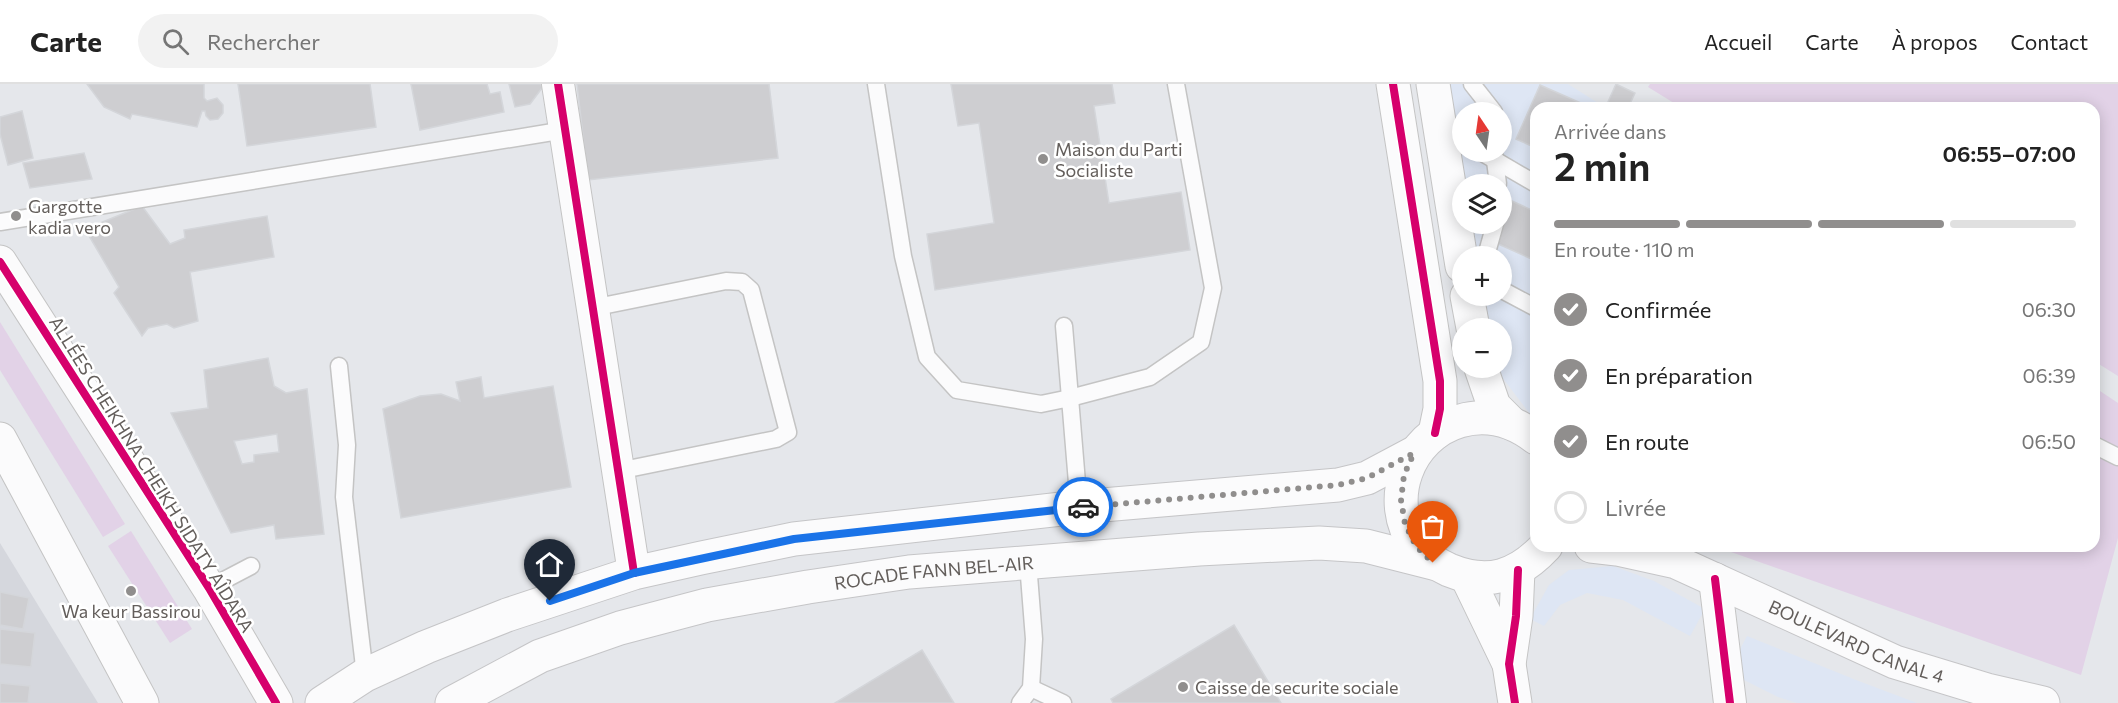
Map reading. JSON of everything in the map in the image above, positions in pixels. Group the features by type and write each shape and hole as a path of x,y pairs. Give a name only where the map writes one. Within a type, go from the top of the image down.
{"main road":[{"path":"1393,84 1440,381 1440,409 1425,443 1404,475 1401,500 1405,524 1416,546 1433,563"},
{"path":"1433,84 1447,131 1460,246"},
{"name":"ALLÉES CHEIKHNA CHEIKH SIDATY AÎDARA","path":"0,262 208,588 276,703"},
{"path":"1484,378 1494,406 1524,430"},
{"path":"322,703 364,675 426,647 507,615 634,573 794,539 1080,507 1338,485 1367,478 1425,443 1449,424 1469,418 1490,418 1524,430"},
{"path":"0,439 142,703"},
{"name":"ROCADE FANN BEL-AIR","path":"452,703 540,656 620,628 707,605 909,572 1199,549 1319,543 1366,546 1433,563 1467,577"},
{"path":"1515,703 1509,664 1467,577 1493,578 1518,570 1545,552"},
{"name":"BOULEVARD CANAL 4","path":"1645,552 1664,554 1895,662 1988,696 2043,703"},
{"path":"1509,664 1516,616 1518,570"}],"street":[{"path":"558,84 634,573"},
{"path":"1715,579 1730,703"}],"lane":[{"path":"876,84 903,256 927,357 957,390 1041,404 1150,377 1201,342 1213,288 1176,84"},
{"path":"1472,84 1486,102"},
{"path":"0,222 565,130"},
{"path":"1503,162 1530,179"},
{"path":"592,308 726,281 742,282 751,290 788,432 776,440 618,471"},
{"path":"1512,295 1530,305"},
{"path":"1064,326 1080,507"},
{"path":"339,366 347,445 344,497 364,675"},
{"path":"2100,448 2118,457"},
{"path":"1020,703 1032,688 1034,639 1028,563"},
{"path":"208,588 251,566"},
{"path":"1032,688 1063,703"}],"shaded area":[{"path":"1445,84 1568,84 1596,102 1530,102 1530,414 1503,378 1512,378 1512,318 1485,318 1481,306 1512,306 1512,246 1470,246 1469,234 1512,234 1512,174 1460,174 1458,162 1512,162 1512,102 1452,102 1452,125"},
{"path":"1650,84 2118,84 2118,376 2100,365 2100,102 1672,102 1648,87"},
{"path":"0,322 125,524 103,537 0,370"},
{"path":"2100,391 2118,403 2118,538 2081,675 1731,552 2100,552"},
{"path":"131,531 192,629 170,643 108,546"},
{"path":"0,543 98,703 0,703"},
{"path":"1613,566 1654,581 1705,609 1690,636 1623,600 1587,593 1560,605 1544,626 1530,619 1549,585 1569,570"},
{"path":"1747,636 1917,703 1797,703 1778,697 1728,672"}],"building":[{"path":"87,84 204,84 204,98 207,101 217,98 223,105 223,113 218,119 210,120 205,111 202,111 197,127 132,114 130,119 104,107"},
{"path":"238,84 370,84 376,127 247,146"},
{"path":"411,84 487,84 490,94 500,92 504,112 420,130"},
{"path":"509,84 541,84 542,88 530,104 515,107"},
{"path":"577,84 769,84 778,158 588,180"},
{"name":"Maison du Parti Socialiste","path":"951,84 1112,84 1115,103 1094,106 1109,203 1181,192 1190,250 935,290 927,234 994,223 979,123 958,126"},
{"path":"1616,84 1635,93 1631,102 1608,102"},
{"path":"1540,85 1578,102 1532,102"},
{"path":"1530,108 1530,145 1516,139"},
{"path":"22,111 33,158 8,165 0,134 0,117"},
{"path":"84,153 92,179 30,188 23,163"},
{"path":"1512,201 1530,209 1530,258 1512,250 1512,246 1503,246 1494,242 1498,234 1512,234"},
{"path":"142,206 170,244 185,238 184,230 267,216 274,257 190,272 198,321 174,328 167,324 148,328 142,336 114,293 119,287 85,229"},
{"path":"268,358 274,386 286,393 307,389 324,534 276,539 274,525 231,533 171,413 208,408 204,370","holes":["277,434 279,452 254,455 254,462 242,464 234,441"]},
{"path":"481,377 484,398 553,386 571,487 401,518 383,409 420,396 441,394 460,401 456,382"},
{"path":"0,592 29,598 23,629 0,625"},
{"path":"1234,625 1281,703 1113,703 1111,699"},
{"path":"0,629 35,633 31,667 0,664"},
{"path":"922,650 954,703 835,703"},
{"path":"0,683 30,686 28,703 0,703"}],"cycle path":[{"path":"558,84 634,573"},
{"path":"1393,84 1440,381 1440,409 1435,433"},
{"path":"0,262 209,588 276,703"},
{"path":"1515,703 1509,664 1516,616 1518,570"},
{"path":"1715,579 1730,703"}],"way so far":[{"path":"1083,507 1338,485 1367,478 1414,453 1404,475 1401,500 1405,524 1416,546 1433,563"}],"place":[{"name":"Maison du Parti Socialiste","path":"1043,159"},
{"name":"Gargotte kadia vero","path":"16,216"},
{"name":"Wa keur Bassirou","path":"131,591"},
{"name":"Caisse de securite sociale","path":"1183,687"}],"route":[{"path":"550,601 634,573 794,539 1083,507"}]}
